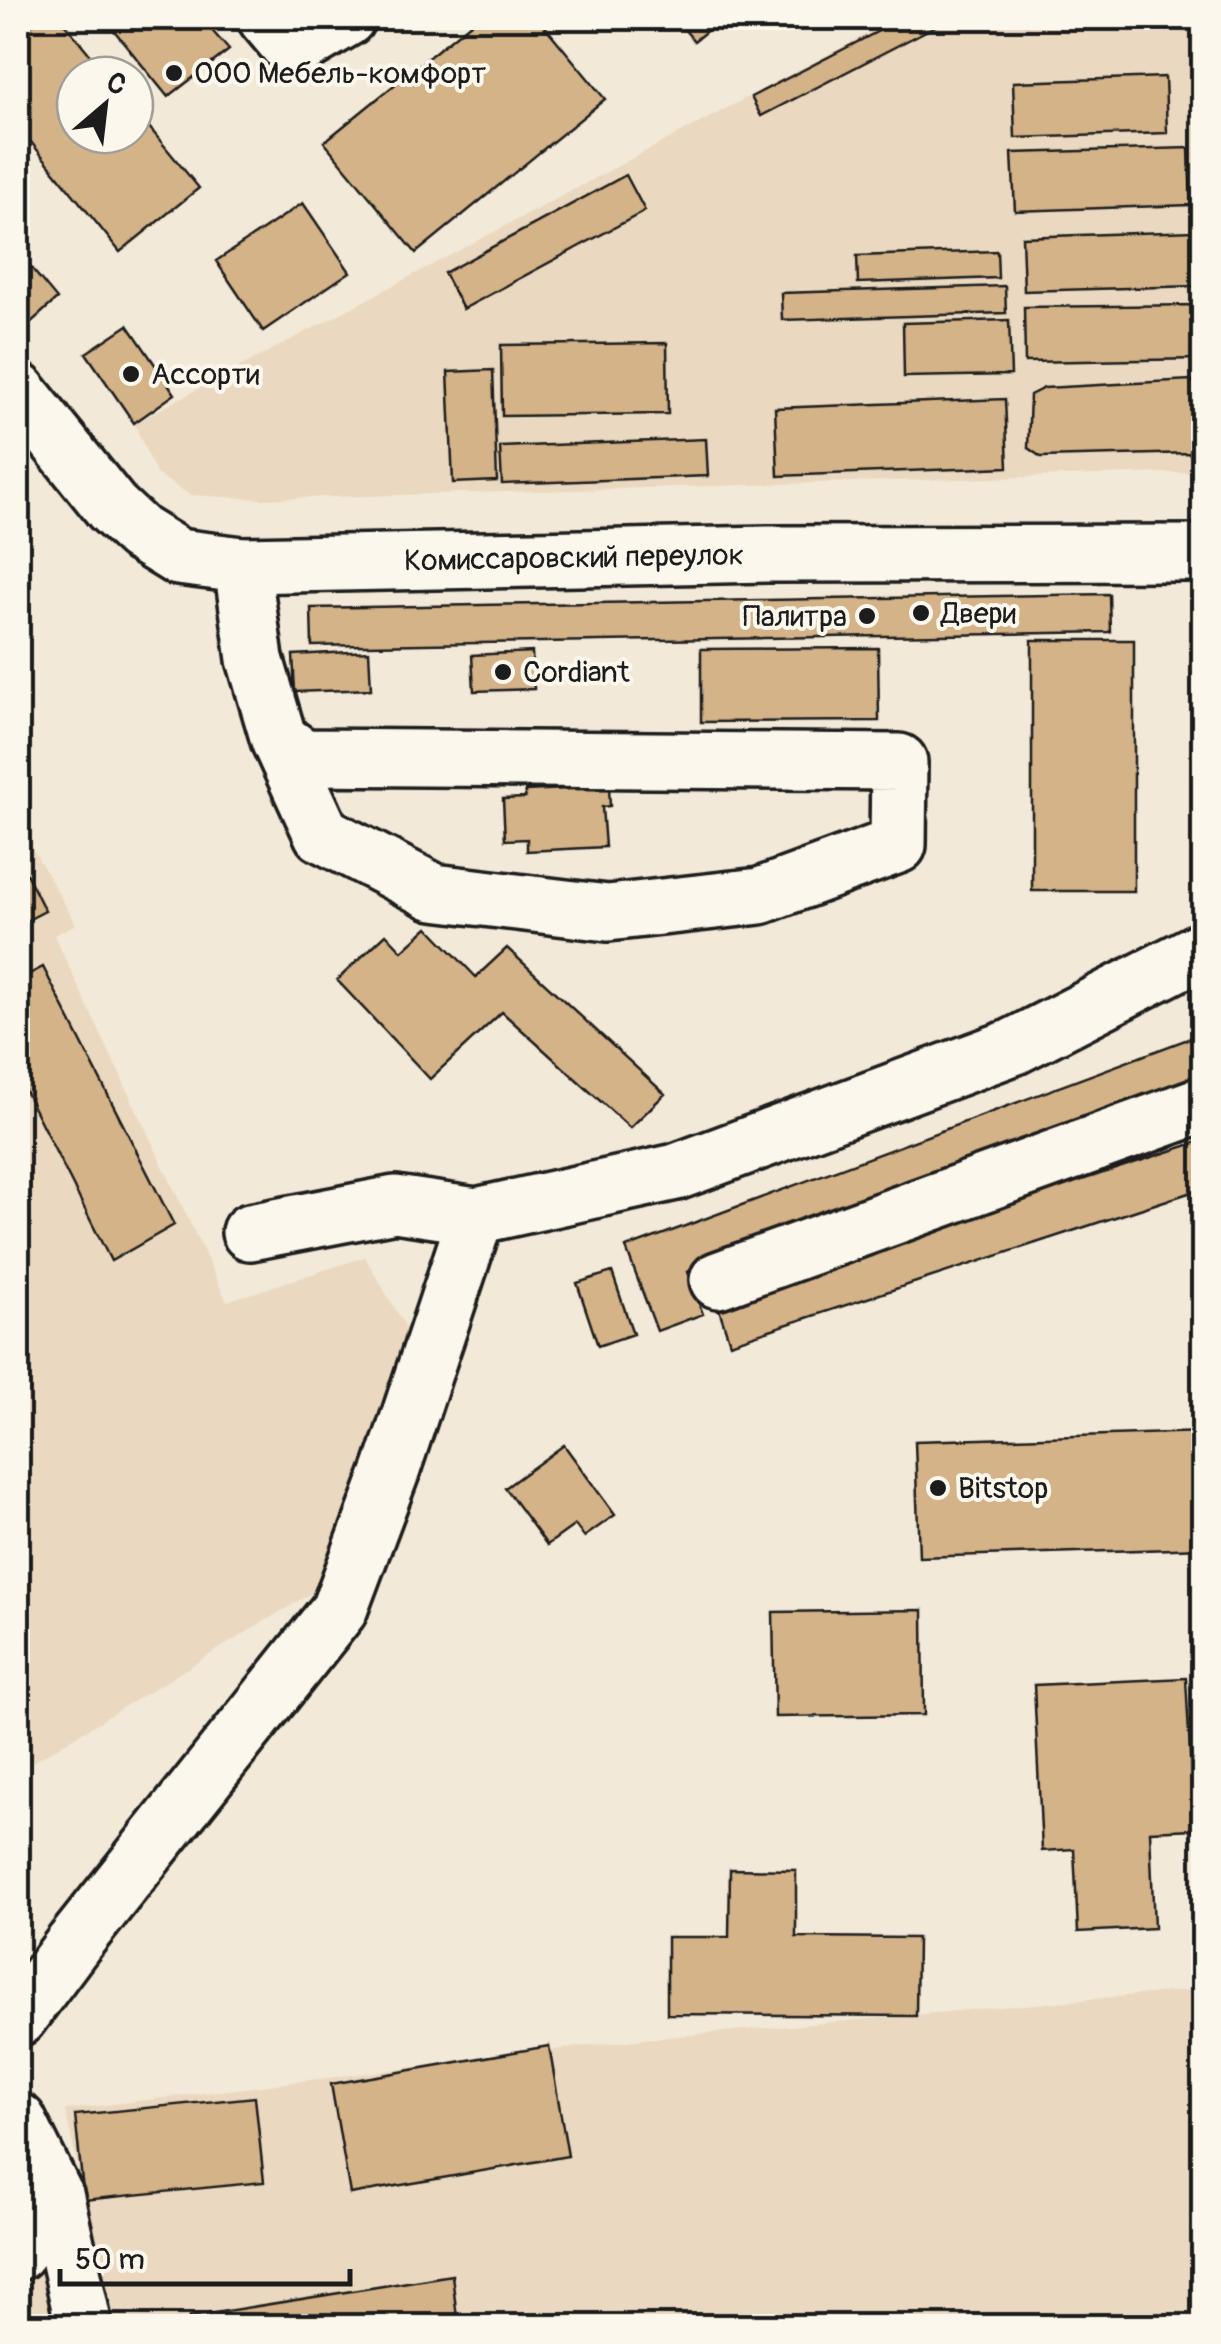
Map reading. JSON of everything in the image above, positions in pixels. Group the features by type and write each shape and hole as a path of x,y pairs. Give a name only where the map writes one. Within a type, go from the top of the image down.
{"main road":[{"path":"266,18 293,50 347,18"},
{"name":"Комиссаровский переулок","path":"18,392 112,508 139,533 178,557 242,565 768,554 1204,553"},
{"path":"242,565 255,658 279,740 322,834 434,892 608,914 760,896 898,845 900,762 303,756 279,740"},
{"path":"250,1232 395,1204 476,1216 676,1172 1013,1047 1204,949"},
{"path":"718,1280 1204,1104"},
{"path":"18,2018 339,1610 392,1469 476,1216"},
{"path":"18,2121 56,2198 84,2326"},
{"path":"18,2252 56,2198"}],"shaded area":[{"path":"897,18 1203,18 1203,472 263,499 190,495 156,474 134,423"},
{"path":"18,823 76,924 54,935 227,1301 365,1257 411,1336 323,1586 18,1771"},
{"path":"1203,1989 1203,2326 114,2326 65,2110 644,2039"},
{"path":"18,2116 102,2326 18,2326"}],"building":[{"path":"40,18 60,18 91,55 55,55 55,155 155,155 155,134 199,188 120,252 18,126 18,36"},
{"name":"ООО Мебель-комфорт","path":"104,18 201,18 229,50 168,97 155,81 155,55 134,55"},
{"path":"477,18 538,18 605,99 416,253 324,142"},
{"path":"675,18 723,18 694,41"},
{"path":"904,18 951,18 761,116 751,97"},
{"path":"1165,77 1167,133 1015,138 1013,82"},
{"path":"1189,148 1191,205 1015,211 1012,153"},
{"path":"626,175 645,211 463,309 444,273"},
{"path":"303,203 350,272 263,331 216,261"},
{"path":"1194,231 1196,286 1024,291 1022,237"},
{"path":"997,251 998,278 858,283 857,256"},
{"path":"18,252 57,299 27,326 18,314"},
{"path":"1005,286 1006,313 782,320 781,293"},
{"path":"1200,305 1201,359 1025,362 1024,307"},
{"path":"1009,320 1011,375 904,377 903,323"},
{"name":"Ассорти","path":"128,325 175,394 134,423 86,353"},
{"path":"667,343 668,414 502,416 501,345"},
{"path":"493,370 497,481 453,483 448,372"},
{"path":"1191,380 1204,393 1202,442 1193,453 1041,457 1028,448 1030,395 1044,388"},
{"path":"1005,399 1008,467 778,476 775,408"},
{"path":"706,439 708,476 502,484 500,447"},
{"path":"1109,594 1110,632 312,646 311,608"},
{"path":"1032,640 1134,640 1134,891 1032,891"},
{"path":"878,648 879,721 701,722 701,649"},
{"path":"369,651 371,689 295,692 293,655"},
{"name":"Cordiant","path":"532,652 534,689 474,691 472,655"},
{"path":"609,787 610,806 602,807 605,847 527,851 527,839 505,840 503,799 525,798 525,791"},
{"path":"18,857 45,911 18,925"},
{"path":"428,927 476,977 507,948 665,1094 630,1128 502,1012 430,1079 337,980 386,934 402,951"},
{"path":"43,967 174,1225 111,1261 18,1077 18,980"},
{"path":"1204,1033 1204,1080 687,1272 703,1314 657,1331 626,1248"},
{"path":"1204,1140 1204,1188 730,1343 716,1300"},
{"path":"612,1272 633,1334 598,1346 577,1283"},
{"path":"1204,1432 1204,1548 919,1557 915,1441"},
{"path":"564,1445 615,1515 584,1537 575,1525 547,1545 505,1488"},
{"path":"923,1610 924,1715 775,1717 773,1612"},
{"path":"1186,1678 1194,1829 1150,1831 1154,1928 1078,1932 1074,1849 1042,1851 1034,1685"},
{"path":"730,1869 796,1870 796,1937 917,1938 916,2016 667,2014 667,1937 729,1937"},
{"path":"549,2046 568,2156 350,2194 331,2084"},
{"path":"255,2097 264,2182 84,2200 75,2115"},
{"path":"452,2275 458,2326 190,2326 189,2317"}],"place":[{"name":"ООО Мебель-комфорт","path":"174,73"},
{"name":"Ассорти","path":"131,374"},
{"name":"Двери","path":"921,613"},
{"name":"Палитра","path":"867,616"},
{"name":"Cordiant","path":"503,672"},
{"name":"Bitstop","path":"938,1488"}]}
